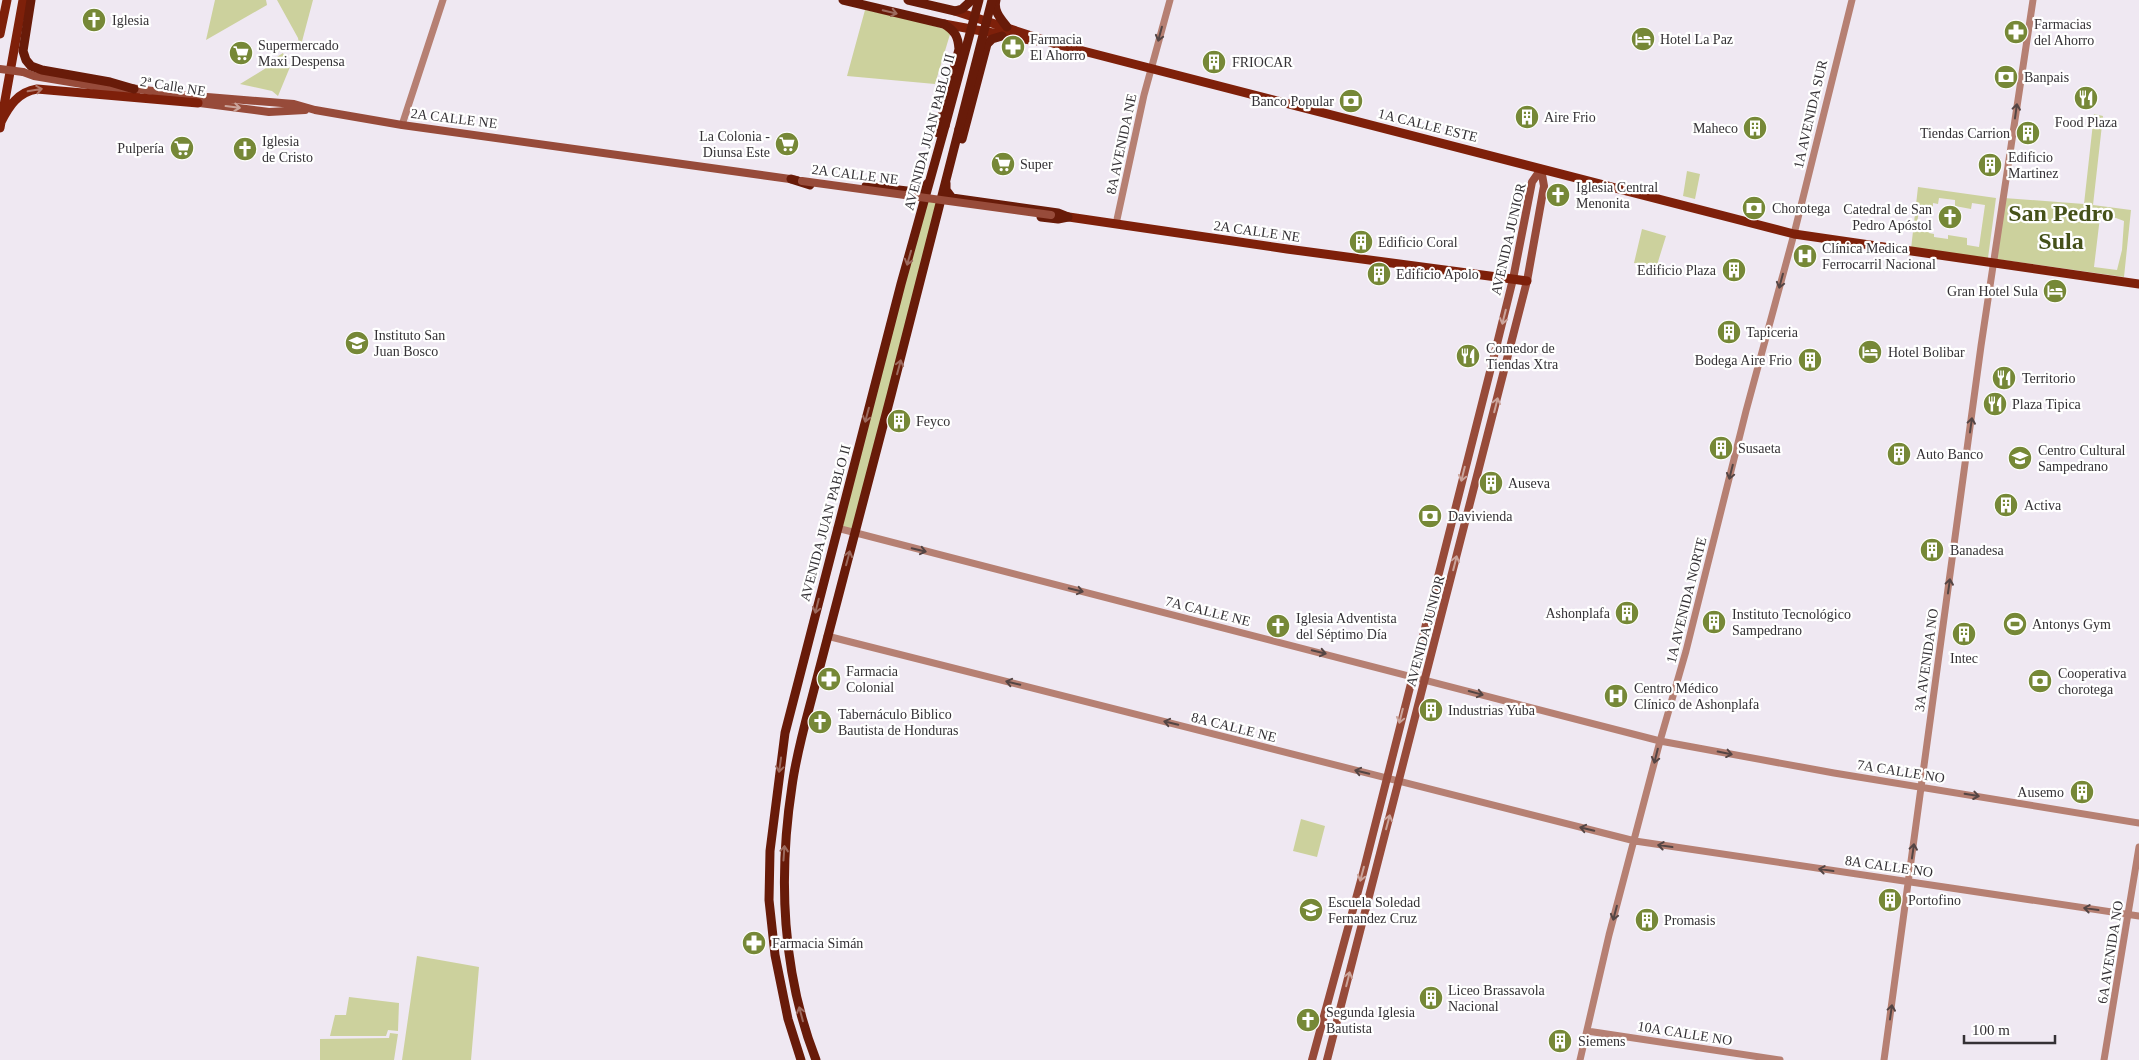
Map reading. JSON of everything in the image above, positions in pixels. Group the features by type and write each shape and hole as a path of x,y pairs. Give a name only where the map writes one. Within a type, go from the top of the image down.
{"highway":[{"path":"31,0 22,51 31,66 42,70 110,82 134,89"},
{"path":"843,0 944,24 952,29 958,37 959,49 936,141 936,161"},
{"path":"908,0 955,11 972,0"},
{"name":"AVENIDA JUAN PABLO II","path":"801,1060 788,1019 775,954 769,900 770,852 785,733 837,528 979,0"},
{"name":"AVENIDA JUAN PABLO II","path":"816,1060 808,1040 792,976 785,916 784,860 792,784 827,636 992,0"},
{"path":"996,0 997,13 1007,27"},
{"path":"950,164 960,147 987,44 992,39 1002,36"},
{"path":"953,73 964,67 973,69 978,76"},
{"path":"791,179 802,178 909,194 922,191 932,176"},
{"path":"946,180 946,190 957,201 1058,219 1068,217"},
{"path":"909,194 917,202 919,209 918,226"},
{"path":"936,218 945,205 957,201"}],"main road":[{"path":"0,34 7,0"},
{"path":"1,125 23,0"},
{"name":"1A CALLE ESTE","path":"955,11 1056,44 1794,234 2139,284"},
{"path":"19,23 29,12"},
{"name":"1A CALLE ESTE","path":"944,24 1002,36 1056,44"},
{"name":"2ª Calle NE","path":"0,68 26,72 42,77 198,103 268,112 315,110"},
{"name":"2ª Calle NE","path":"26,72 35,71 134,89 270,102"},
{"path":"1,125 15,100 23,93 37,89 198,103"},
{"name":"2A CALLE NE","path":"270,102 294,104 315,110 402,124 802,181 1527,281"},
{"name":"AVENIDA JUNIOR","path":"1312,1060 1513,279 1532,182 1542,169"},
{"name":"AVENIDA JUNIOR","path":"1327,1060 1527,281 1544,186 1542,169"}],"street":[{"path":"402,124 443,0"},
{"name":"8A AVENIDA NE","path":"1116,224 1151,68 1170,0"},
{"name":"1A AVENIDA SUR","path":"1794,234 1852,0"},
{"name":"3A AVENIDA NO","path":"1884,1060 1994,263 2033,0"},
{"name":"1A AVENIDA NORTE","path":"1580,1060 1609,935 1660,740 1686,651 1746,411 1794,234"},
{"name":"7A CALLE NE","path":"837,528 1660,740"},
{"name":"8A CALLE NE","path":"827,636 1634,841"},
{"name":"7A CALLE NO","path":"1660,740 1921,787 2139,822"},
{"name":"8A CALLE NO","path":"1634,841 2139,916"},
{"name":"6A AVENIDA NO","path":"2104,1060 2139,847"},
{"name":"10A CALLE NO","path":"1586,1030 1780,1060"}],"green space":[{"path":"215,0 266,0 267,5 206,40"},
{"path":"277,0 313,0 300,49 298,38"},
{"path":"865,10 907,18 951,31 935,84 847,76"},
{"path":"283,53 290,67 278,96 272,91 240,84 271,65 269,62"},
{"path":"2094,114 2103,116 2093,205 2131,210 2124,277 1996,259 2004,198 2084,204","holes":["2100,217 2116,218 2124,221 2122,250 2117,270 2094,267"]},
{"path":"1687,171 1700,174 1695,199 1683,196"},
{"path":"1918,187 1996,198 1988,258 1911,249","holes":["1939,198 1955,200 1955,206 1971,209 1972,203 1985,205 1979,247 1967,245 1967,238 1948,235 1948,239 1934,237 1934,234 1929,233 1930,229 1924,228 1924,223 1917,222 1919,212 1926,213 1927,206 1933,207 1933,203 1938,204"]},
{"path":"925,200 940,203 855,533 837,528"},
{"path":"1642,229 1666,236 1657,265 1634,263"},
{"path":"1301,819 1325,826 1317,857 1293,851"},
{"path":"417,956 479,967 471,1060 402,1060"},
{"path":"349,997 399,1003 398,1031 388,1030 386,1036 330,1036 335,1015 346,1015"},
{"path":"390,1033 398,1034 394,1060 320,1060 320,1039 389,1038"}],"place":[{"name":"Iglesia","path":"94,20"},
{"name":"Farmacias del Ahorro","path":"2016,32"},
{"name":"Hotel La Paz","path":"1643,39"},
{"name":"Farmacia El Ahorro","path":"1013,47"},
{"name":"Supermercado Maxi Despensa","path":"241,53"},
{"name":"FRIOCAR","path":"1214,62"},
{"name":"Banpais","path":"2006,77"},
{"name":"Food Plaza","path":"2086,98"},
{"name":"Banco Popular","path":"1351,101"},
{"name":"Aire Frio","path":"1527,117"},
{"name":"Maheco","path":"1755,128"},
{"name":"Tiendas Carrion","path":"2028,133"},
{"name":"La Colonia - Diunsa Este","path":"787,144"},
{"name":"Pulpería","path":"182,148"},
{"name":"Iglesia de Cristo","path":"245,149"},
{"name":"Super","path":"1003,164"},
{"name":"Edificio Martinez","path":"1990,165"},
{"name":"Iglesia Central Menonita","path":"1558,195"},
{"name":"Chorotega","path":"1754,208"},
{"name":"Catedral de San Pedro Apóstol","path":"1950,217"},
{"name":"Edificio Coral","path":"1361,242"},
{"name":"Clínica Medica Ferrocarril Nacional","path":"1805,256"},
{"name":"Edificio Plaza","path":"1734,270"},
{"name":"Edificio Apolo","path":"1379,274"},
{"name":"Gran Hotel Sula","path":"2055,291"},
{"name":"Tapiceria","path":"1729,332"},
{"name":"Instituto San Juan Bosco","path":"357,343"},
{"name":"Hotel Bolibar","path":"1870,352"},
{"name":"Comedor de Tiendas Xtra","path":"1468,356"},
{"name":"Bodega Aire Frio","path":"1810,360"},
{"name":"Territorio","path":"2004,378"},
{"name":"Plaza Tipica","path":"1995,404"},
{"name":"Feyco","path":"899,421"},
{"name":"Susaeta","path":"1721,448"},
{"name":"Auto Banco","path":"1899,454"},
{"name":"Centro Cultural Sampedrano","path":"2020,458"},
{"name":"Auseva","path":"1491,483"},
{"name":"Activa","path":"2006,505"},
{"name":"Davivienda","path":"1430,516"},
{"name":"Banadesa","path":"1932,550"},
{"name":"Ashonplafa","path":"1627,613"},
{"name":"Instituto Tecnológico Sampedrano","path":"1714,622"},
{"name":"Antonys Gym","path":"2015,624"},
{"name":"Iglesia Adventista del Séptimo Día","path":"1278,626"},
{"name":"Intec","path":"1964,634"},
{"name":"Farmacia Colonial","path":"829,679"},
{"name":"Cooperativa chorotega","path":"2040,681"},
{"name":"Centro Médico Clínico de Ashonplafa","path":"1616,696"},
{"name":"Industrias Yuba","path":"1431,710"},
{"name":"Tabernáculo Biblico Bautista de Honduras","path":"820,722"},
{"name":"Ausemo","path":"2082,792"},
{"name":"Portofino","path":"1890,900"},
{"name":"Escuela Soledad Fernandez Cruz","path":"1311,910"},
{"name":"Promasis","path":"1647,920"},
{"name":"Farmacia Simán","path":"754,943"},
{"name":"Liceo Brassavola Nacional","path":"1431,998"},
{"name":"Segunda Iglesia Bautista","path":"1308,1020"},
{"name":"Siemens","path":"1560,1041"}],"district":[{"name":"San Pedro Sula","path":"2061,227"}]}
